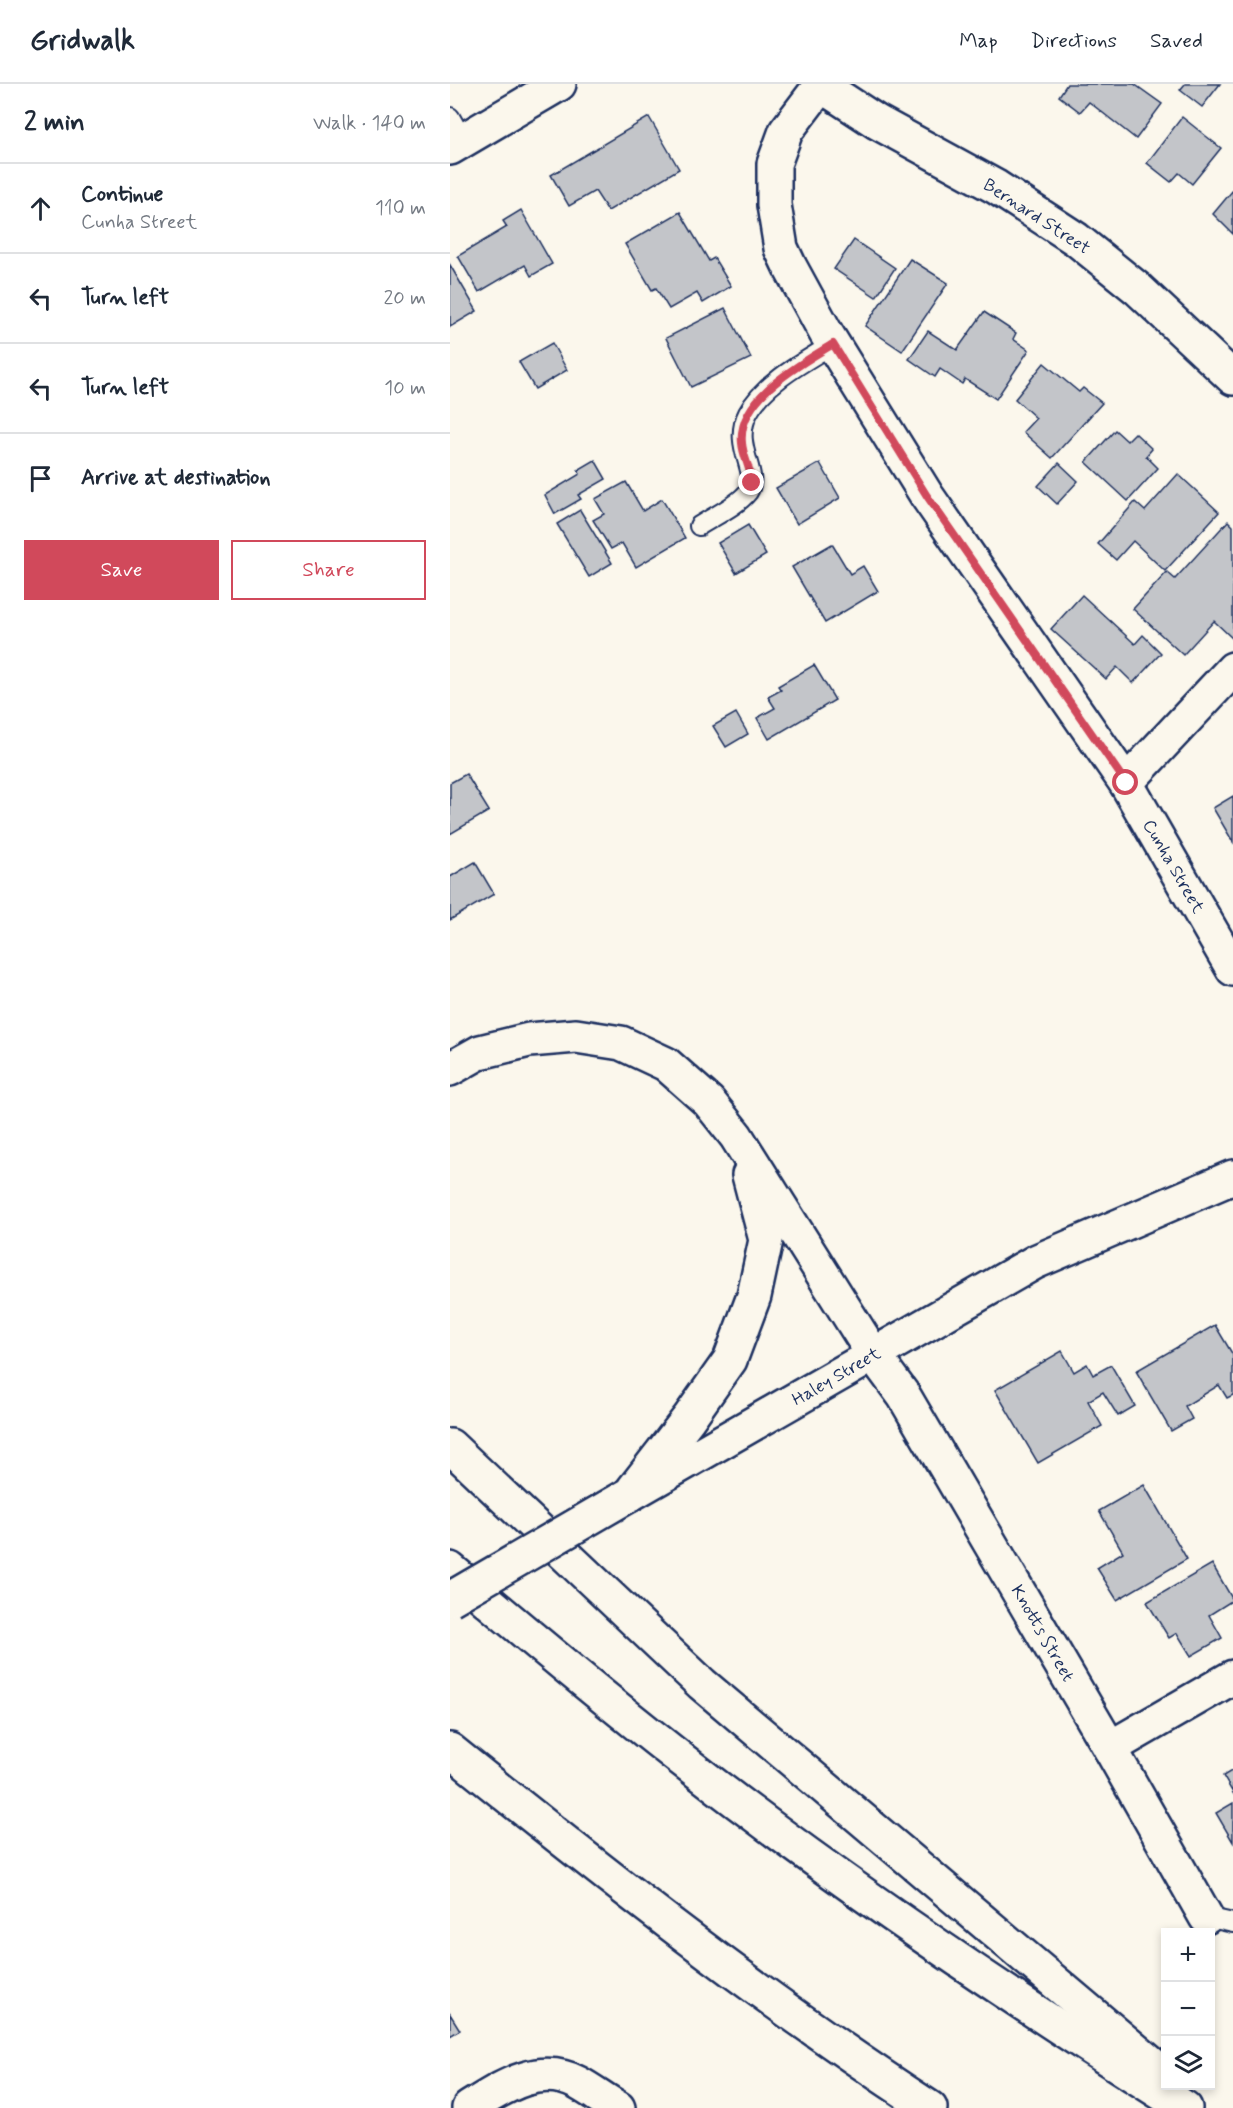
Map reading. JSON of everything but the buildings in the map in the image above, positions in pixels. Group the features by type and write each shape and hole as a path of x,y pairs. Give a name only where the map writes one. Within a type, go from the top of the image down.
{"main road":[{"path":"454,135 559,84"},
{"name":"Cunha Street","path":"820,85 786,131 774,164 774,205 781,248 833,344 927,496 1126,783 1233,969"},
{"name":"Bernard Street","path":"820,85 876,122 996,187 1076,239 1138,289 1233,378"},
{"path":"1126,783 1233,669"},
{"path":"450,1069 480,1052 529,1040 576,1036 621,1043 666,1064 709,1102 736,1136 766,1240 754,1296 730,1360 689,1418 629,1495"},
{"name":"Knotts Street","path":"736,1136 873,1354 904,1396 1110,1748 1219,1920"},
{"name":"Haley Street","path":"450,1599 1035,1262 1233,1177"},
{"path":"450,1446 702,1684 1161,2072"},
{"path":"450,1569 570,1671 714,1784 876,1903 1080,2041 1185,2108"},
{"path":"1110,1748 1233,1677"},
{"path":"450,1750 593,1866"},
{"path":"450,1766 593,1866 790,2012 930,2108"},
{"path":"469,2108 527,2077 550,2076 575,2082 618,2108"},
{"path":"1182,2090 1203,2108"}],"lane":[{"path":"699,526 739,500 752,483 751,471 742,442 742,431 748,413 758,399 795,368 833,344"}],"route":[{"path":"752,483 751,471 742,442 742,431 748,413 758,399 772,386 833,344 927,496 1126,783"}]}
